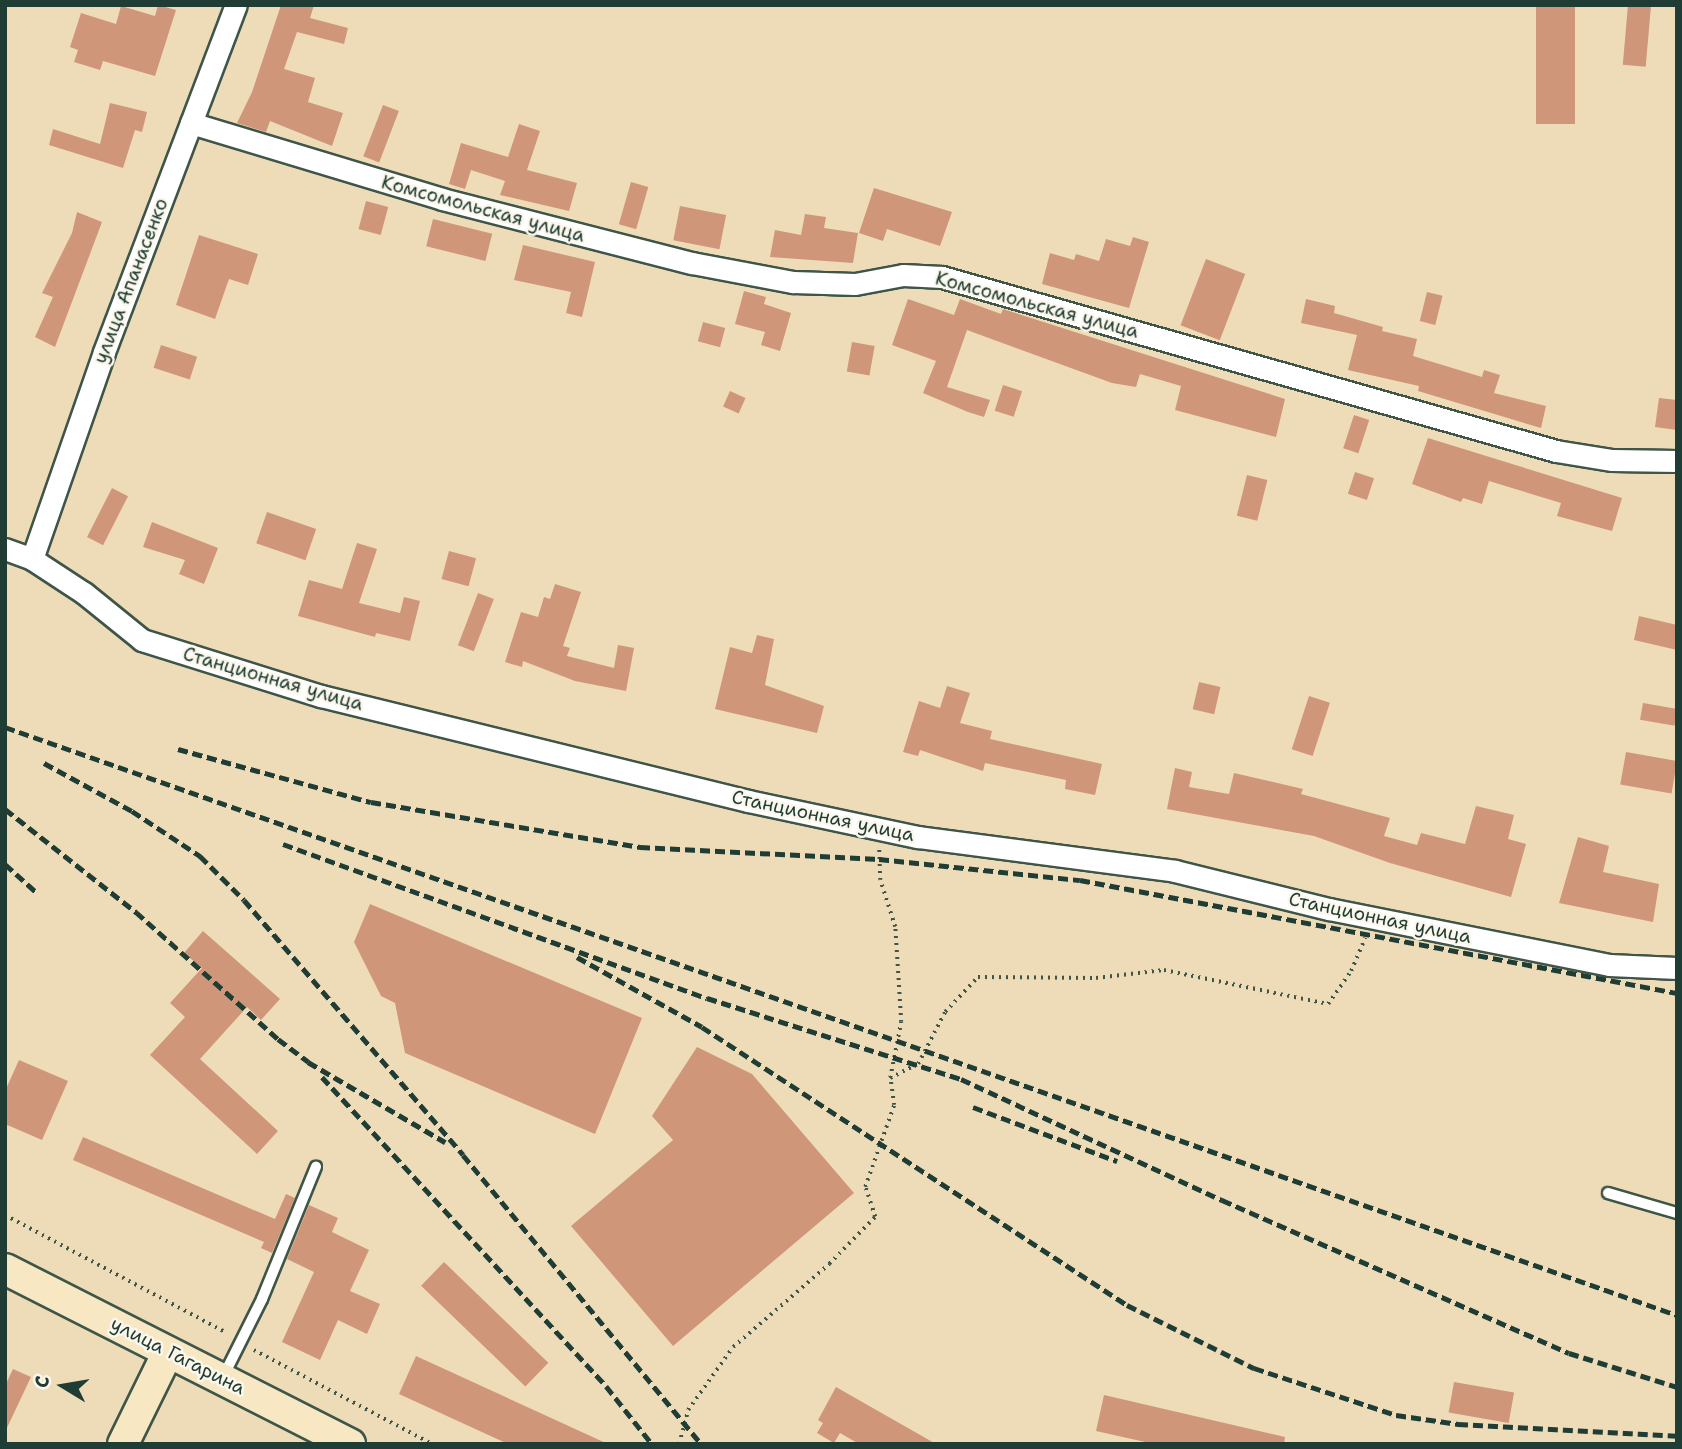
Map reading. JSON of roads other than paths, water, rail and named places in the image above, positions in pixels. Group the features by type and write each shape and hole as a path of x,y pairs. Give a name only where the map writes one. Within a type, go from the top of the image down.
{"street":[{"name":"улица Апанасенко","path":"32,559 104,352 236,5"},
{"name":"Комсомольская улица","path":"191,123 442,199 692,263 793,282 855,284 903,275 942,276 1556,451 1612,460 1677,461"},
{"name":"Станционная улица","path":"5,549 32,559 84,593 142,640 321,696 748,801 918,837 1175,872 1372,918 1609,965 1676,962"},
{"name":"улица Гагарина","path":"5,1269 350,1444"},
{"path":"123,1444 168,1352"}],"lane":[{"path":"222,1379 316,1167"},
{"path":"1608,1193 1677,1213"}],"railway":[{"path":"5,727 1677,1315"},
{"path":"178,749 371,802 640,847 879,859 1080,880 1677,993"},
{"path":"44,763 132,811 200,856 244,900 463,1155 701,1444"},
{"path":"5,809 136,912 278,1039 308,1062 445,1142"},
{"path":"283,844 707,998 961,1079 1222,1200 1569,1353 1677,1387"},
{"path":"5,864 36,892"},
{"path":"577,957 702,1027 1127,1305 1254,1368 1396,1415 1458,1424 1677,1436"},
{"path":"322,1077 606,1386 652,1444"},
{"path":"973,1107 1117,1161"}]}
